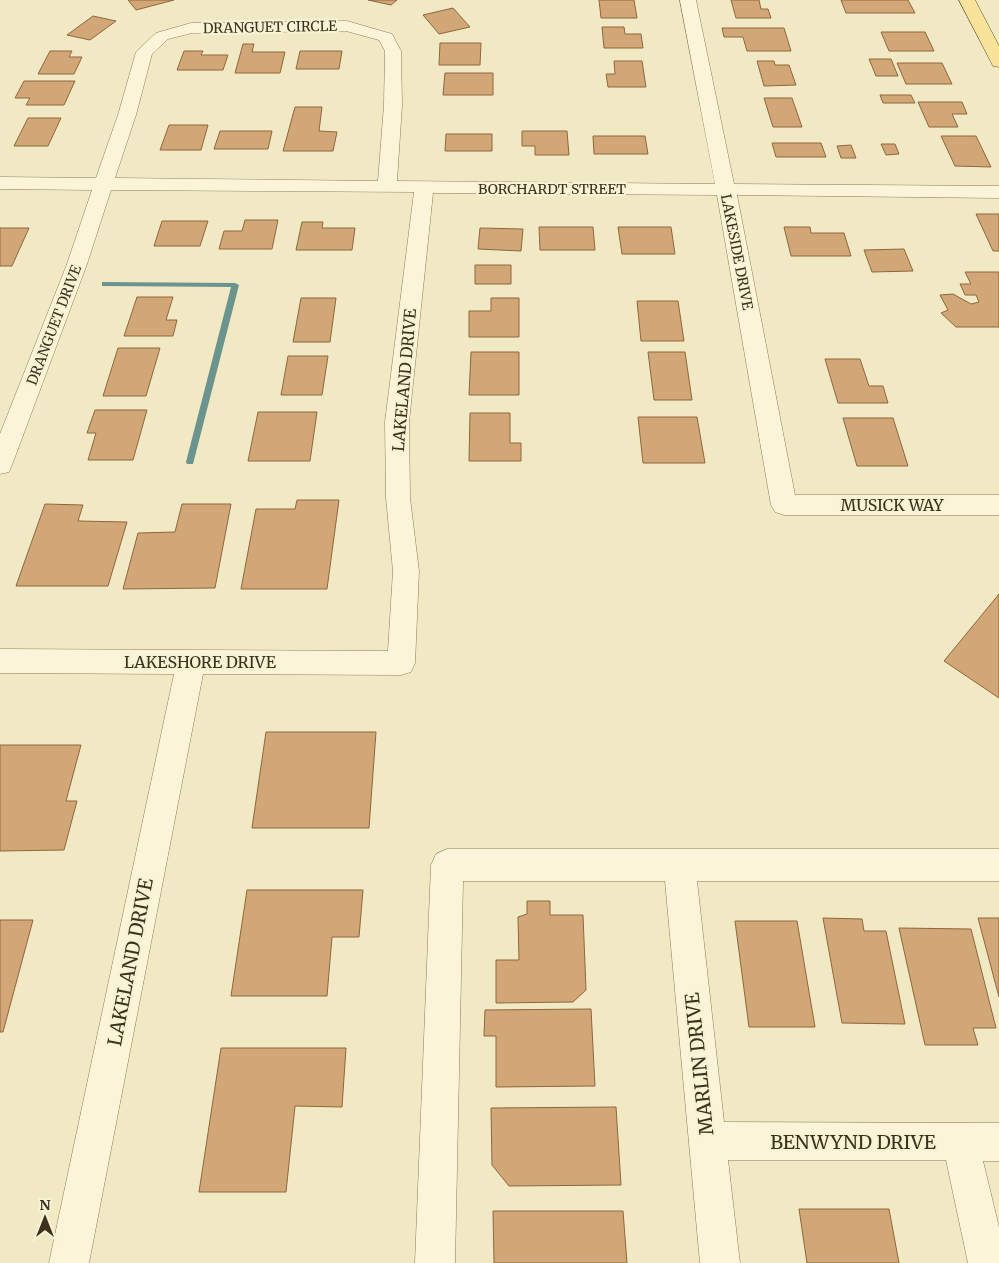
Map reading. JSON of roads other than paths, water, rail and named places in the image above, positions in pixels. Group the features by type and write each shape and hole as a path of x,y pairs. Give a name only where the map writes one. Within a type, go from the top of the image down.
{"main road":[{"path":"967,0 999,62"}],"street":[{"name":"LAKESIDE DRIVE","path":"688,0 726,190 784,505"},
{"name":"DRANGUET CIRCLE","path":"105,183 127,115 144,52 162,36 191,28 347,26 386,37 393,51 393,105 387,187"},
{"name":"BORCHARDT STREET","path":"0,183 999,192"},
{"name":"DRANGUET DRIVE","path":"0,465 77,264 105,183"},
{"name":"LAKELAND DRIVE","path":"401,663 406,571 398,498 397,422 424,188"},
{"name":"MUSICK WAY","path":"784,505 999,505"},
{"name":"LAKESHORE DRIVE","path":"0,662 401,663"},
{"name":"LAKELAND DRIVE","path":"69,1263 191,662"},
{"path":"435,1263 447,865 999,865"},
{"name":"MARLIN DRIVE","path":"679,865 720,1263"},
{"name":"BENWYND DRIVE","path":"706,1141 999,1142"},
{"path":"960,1142 988,1263"}],"waterway":[{"path":"105,284 235,285 190,462"}]}
